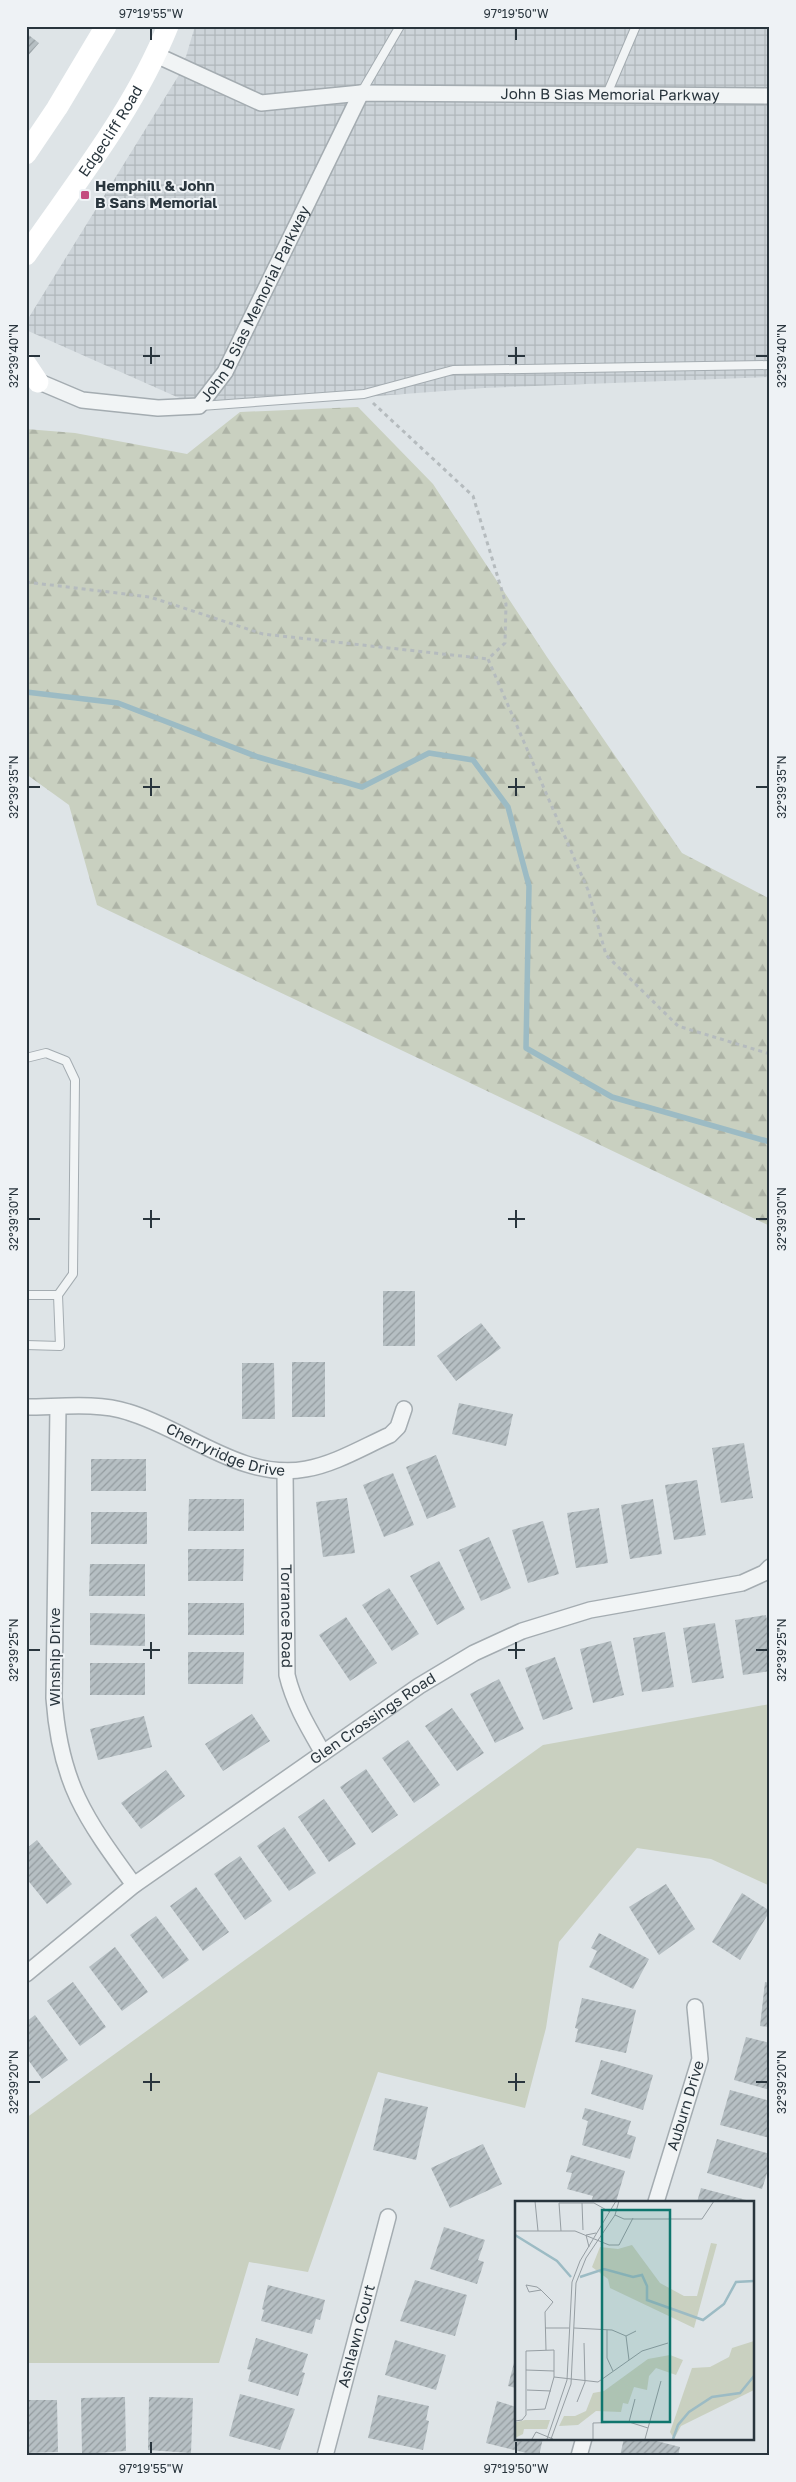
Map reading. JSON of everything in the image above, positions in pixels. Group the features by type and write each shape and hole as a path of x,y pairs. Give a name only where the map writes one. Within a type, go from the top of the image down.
{"main road":[{"name":"Edgecliff Road","path":"26,255 125,112 156,55 168,26"},
{"path":"26,154 58,108 104,27"},
{"path":"26,364 32,380"}],"street":[{"name":"John B Sias Memorial Parkway","path":"156,55 261,104 361,93 770,96"},
{"name":"John B Sias Memorial Parkway","path":"32,380 82,400 158,408 199,406 225,372 361,93"},
{"name":"Cherryridge Drive","path":"26,1407 101,1408 128,1412 240,1461 265,1469 285,1471 322,1465 390,1435 398,1427 404,1409"},
{"name":"Winship Drive","path":"58,1408 54,1698 56,1731 64,1767 78,1802 95,1831 134,1885"},
{"name":"Torrance Road","path":"285,1471 287,1675 298,1708 324,1753"},
{"name":"Glen Crossings Road","path":"26,1974 134,1885 419,1686 474,1653 522,1630 590,1610 742,1583 764,1573 770,1567"},
{"name":"Auburn Drive","path":"656,2201 700,2059 695,2007"},
{"name":"Ashlawn Court","path":"325,2456 388,2217"},
{"path":"579,2456 583,2440"}],"lane":[{"path":"361,93 400,26"},
{"path":"607,94 636,26"},
{"path":"199,406 364,394 453,370 770,365"},
{"path":"26,1058 46,1053 66,1061 75,1080 73,1274 58,1295 60,1346 26,1345"},
{"path":"26,1295 58,1295"}],"path":[{"path":"364,394 473,496 506,604 505,642 488,659"},
{"path":"26,582 150,598 263,634 488,659"},
{"path":"488,659 588,890 606,955 678,1026 770,1054"}],"shaded area":[{"path":"195,26 770,26 770,377 484,388 204,409 26,330 26,322 182,70"}],"green space":[{"path":"358,407 433,484 547,657 682,853 770,899 770,1226 97,905 69,805 26,774 26,429 75,433 187,454 240,412"},
{"path":"770,1704 770,1886 711,1859 637,1848 559,1942 546,2028 525,2108 378,2072 308,2272 249,2262 219,2363 26,2363 26,2118 543,1745"}],"building":[{"path":"26,33 39,43 26,58"},
{"path":"383,1291 415,1291 415,1346 383,1346"},
{"path":"481,1323 501,1348 456,1381 437,1356"},
{"path":"292,1362 325,1362 325,1417 292,1417"},
{"path":"242,1363 274,1363 275,1419 242,1419"},
{"path":"459,1403 513,1414 506,1446 452,1434"},
{"path":"744,1443 753,1498 721,1503 712,1448"},
{"path":"436,1455 456,1507 427,1519 406,1467"},
{"path":"91,1459 146,1459 146,1491 91,1491"},
{"path":"393,1473 414,1525 384,1537 363,1485"},
{"path":"697,1480 706,1535 674,1540 665,1485"},
{"path":"347,1498 355,1553 323,1557 316,1502"},
{"path":"189,1499 244,1499 244,1531 188,1531"},
{"path":"653,1499 662,1554 630,1559 621,1505"},
{"path":"599,1508 608,1563 576,1568 567,1513"},
{"path":"91,1512 147,1512 147,1544 91,1544"},
{"path":"543,1521 559,1574 528,1583 512,1530"},
{"path":"489,1537 511,1588 481,1601 459,1550"},
{"path":"188,1549 244,1549 243,1581 188,1581"},
{"path":"439,1561 465,1609 437,1625 410,1576"},
{"path":"90,1564 145,1564 145,1596 89,1596"},
{"path":"389,1588 419,1634 392,1651 362,1605"},
{"path":"188,1603 244,1603 244,1635 188,1635"},
{"path":"90,1613 145,1614 145,1646 90,1645"},
{"path":"766,1615 770,1636 770,1671 743,1675 735,1620"},
{"path":"346,1617 377,1663 350,1681 319,1635"},
{"path":"715,1623 724,1678 692,1683 683,1628"},
{"path":"665,1632 674,1687 642,1692 633,1638"},
{"path":"611,1641 624,1695 593,1703 580,1649"},
{"path":"188,1652 244,1652 243,1684 188,1684"},
{"path":"555,1657 573,1709 543,1720 525,1668"},
{"path":"90,1663 145,1663 145,1695 90,1695"},
{"path":"499,1679 524,1729 495,1743 470,1694"},
{"path":"452,1708 484,1753 457,1771 425,1726"},
{"path":"252,1714 270,1741 223,1771 205,1744"},
{"path":"144,1716 152,1747 98,1760 90,1729"},
{"path":"408,1740 440,1785 414,1803 382,1758"},
{"path":"366,1769 398,1815 372,1833 340,1787"},
{"path":"166,1770 185,1796 141,1829 121,1803"},
{"path":"324,1799 356,1844 329,1862 298,1817"},
{"path":"284,1827 316,1873 289,1891 257,1846"},
{"path":"37,1840 72,1884 47,1904 26,1878 26,1849"},
{"path":"240,1856 272,1901 245,1920 214,1874"},
{"path":"666,1884 695,1929 659,1955 629,1907"},
{"path":"196,1887 229,1932 203,1951 170,1906"},
{"path":"742,1893 770,1911 740,1960 712,1942"},
{"path":"156,1916 189,1960 163,1979 130,1935"},
{"path":"599,1933 649,1959 633,1989 589,1967 597,1951 591,1948"},
{"path":"115,1947 148,1992 122,2011 89,1967"},
{"path":"73,1982 106,2027 80,2046 47,2001"},
{"path":"765,1982 770,1983 770,2027 760,2026"},
{"path":"582,1998 636,2010 626,2053 575,2042 578,2029 575,2028"},
{"path":"35,2015 68,2060 42,2079 26,2057 26,2022"},
{"path":"746,2037 770,2043 770,2090 734,2080"},
{"path":"601,2060 653,2075 643,2110 591,2094"},
{"path":"730,2090 770,2101 770,2138 720,2125"},
{"path":"385,2098 428,2107 416,2160 373,2150"},
{"path":"585,2108 631,2121 627,2134 636,2137 630,2159 582,2145 588,2121 582,2119"},
{"path":"717,2139 770,2154 770,2164 762,2189 707,2173"},
{"path":"483,2144 502,2184 450,2208 431,2168"},
{"path":"571,2155 625,2171 616,2201 591,2201 593,2196 567,2189 572,2173 566,2172"},
{"path":"701,2188 750,2201 697,2201"},
{"path":"444,2227 485,2240 478,2260 484,2262 477,2284 430,2269"},
{"path":"415,2280 467,2295 455,2336 400,2321"},
{"path":"268,2285 325,2300 320,2320 316,2319 312,2334 261,2321"},
{"path":"256,2338 308,2354 302,2372 305,2373 298,2396 248,2381 251,2370 247,2369"},
{"path":"395,2340 446,2355 436,2390 385,2375"},
{"path":"515,2359 515,2388 508,2386"},
{"path":"240,2394 295,2409 280,2450 229,2436"},
{"path":"378,2395 429,2406 426,2420 429,2421 423,2450 368,2438"},
{"path":"125,2397 126,2451 82,2454 81,2398"},
{"path":"149,2397 193,2398 191,2453 148,2450"},
{"path":"26,2400 57,2400 58,2452 26,2453"},
{"path":"497,2401 515,2407 515,2440 543,2440 539,2456 486,2443"},
{"path":"624,2440 653,2440 680,2447 678,2456 620,2456"}],"waterway":[{"path":"26,692 118,703 258,757 362,787 429,753 473,760 508,807 529,886 526,1048 612,1097 770,1142"}],"place":[{"name":"Hemphill & John B Sans Memorial","path":"85,195"}]}
